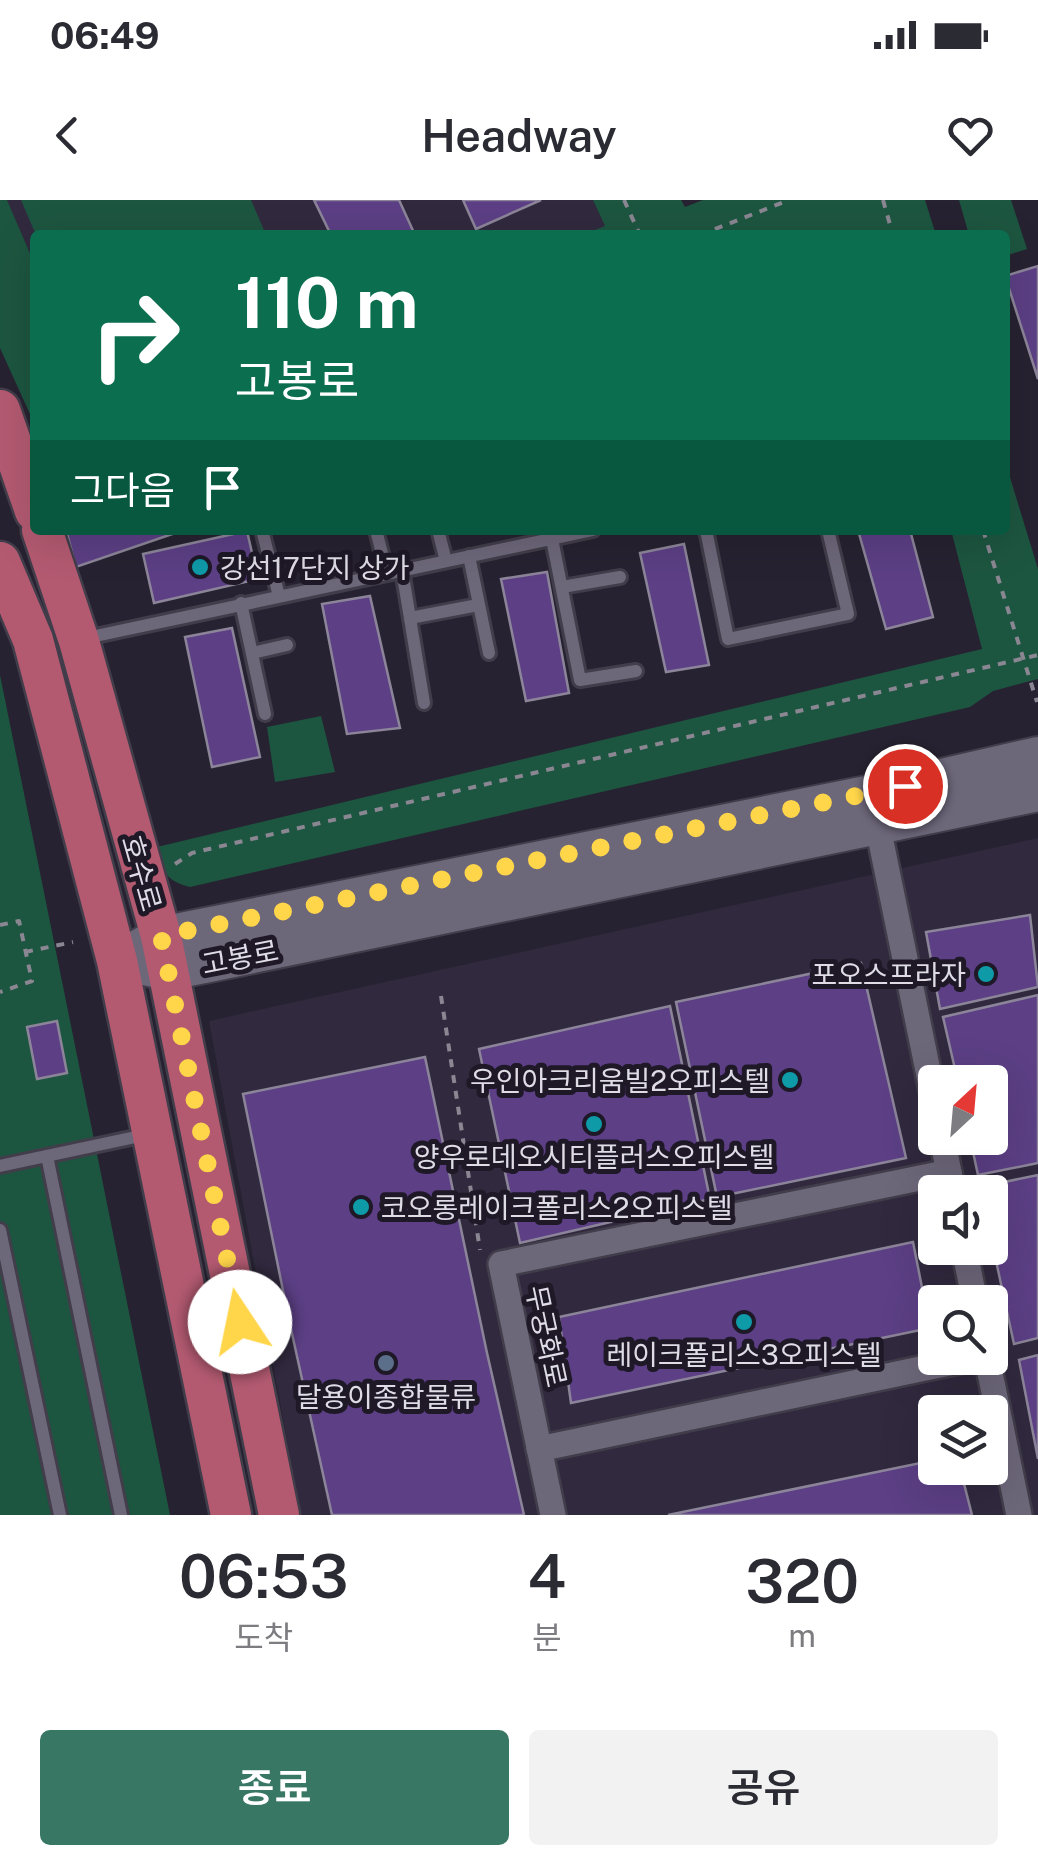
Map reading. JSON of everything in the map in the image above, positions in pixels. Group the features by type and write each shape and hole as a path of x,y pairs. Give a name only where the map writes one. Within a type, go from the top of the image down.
{"main road":[{"path":"0,410 30,497"},
{"name":"호수로","path":"44,535 79,641 164,953 280,1515"},
{"name":"호수로","path":"0,562 33,640 117,961 231,1515"},
{"name":"고봉로","path":"164,953 1038,756"},
{"name":"고봉로","path":"117,961 878,827 1038,792"}],"street":[{"path":"878,827 927,1065"},
{"name":"무궁화로","path":"553,1515 501,1264 918,1188"},
{"path":"539,1448 918,1369"},
{"path":"990,1375 1019,1515"}],"lane":[{"path":"263,535 278,596"},
{"path":"378,535 410,618 424,703"},
{"path":"439,535 446,561"},
{"path":"504,535 507,548"},
{"path":"79,641 567,535"},
{"path":"707,535 728,638 848,614 829,535"},
{"path":"552,538 580,680 636,672"},
{"path":"469,556 489,653"},
{"path":"562,588 620,578"},
{"path":"241,604 265,714"},
{"path":"410,618 478,604"},
{"path":"252,652 287,644"},
{"path":"0,1166 153,1134"},
{"path":"47,1156 121,1515"},
{"path":"0,1230 60,1515"}],"path":[{"path":"624,200 638,230"},
{"path":"713,230 790,200"},
{"path":"883,200 892,230"},
{"path":"985,535 1036,702"},
{"path":"162,872 192,853 1038,655"},
{"path":"0,925 19,921 32,982 0,992"},
{"path":"26,952 73,942"},
{"path":"441,996 480,1255"}],"shaded area":[{"path":"7,200 593,200 606,227 30,230 30,253"},
{"path":"1038,838 1038,1515 301,1515 209,1021"}],"green space":[{"path":"0,200 7,200 30,253 30,414 0,348"},
{"path":"21,200 251,200 264,230 34,230"},
{"path":"593,200 681,200 685,207 703,200 925,200 934,230 595,230 605,226"},
{"path":"959,200 1011,200 1027,249 1010,254 1010,230 968,230"},
{"path":"1010,477 1038,569 1038,679 993,691 970,707 190,887 166,874 153,848 982,649 952,535 1010,535"},
{"path":"0,675 170,1515 0,1515"},
{"path":"321,716 335,772 275,782 267,727"}],"building":[{"path":"314,200 399,200 413,230 329,230"},
{"path":"463,200 541,200 476,229"},
{"path":"1038,266 1038,379 1010,292 1010,274"},
{"path":"67,535 169,535 76,567"},
{"name":"강선17단지 상가","path":"229,535 248,535 258,579 154,603 143,554"},
{"path":"859,535 911,535 933,617 886,629"},
{"path":"684,544 709,665 666,672 640,553"},
{"path":"547,572 569,693 526,701 501,579"},
{"path":"370,596 400,728 347,734 322,604"},
{"path":"232,628 260,757 212,767 185,637"},
{"name":"포오스프라자","path":"1030,915 1038,987 940,1009 926,932"},
{"name":"우인아크리움빌2오피스텔","path":"861,963 906,1158 717,1197 676,1002"},
{"path":"1038,995 1038,1163 978,1175 974,1155 1008,1155 1008,1065 954,1065 943,1017"},
{"name":"양우로데오시티플러스오피스텔","path":"670,1006 710,1199 520,1243 479,1049"},
{"path":"57,1021 67,1073 37,1079 27,1027"},
{"name":"코오롱레이크폴리스2오피스텔","path":"425,1057 524,1515 332,1515 289,1320 243,1094"},
{"path":"1038,1175 1038,1338 1014,1344 1008,1316 1008,1285 1001,1285 997,1265 1008,1265 1008,1181"},
{"name":"레이크폴리스3오피스텔","path":"913,1242 922,1285 918,1285 918,1331 571,1403 559,1317"},
{"path":"1038,1355 1038,1459 1019,1360"},
{"path":"918,1464 918,1485 964,1485 972,1515 668,1515"}],"place":[{"name":"강선17단지 상가","path":"200,567"},
{"name":"포오스프라자","path":"986,974"},
{"name":"우인아크리움빌2오피스텔","path":"790,1080"},
{"name":"양우로데오시티플러스오피스텔","path":"594,1124"},
{"name":"코오롱레이크폴리스2오피스텔","path":"361,1207"},
{"name":"레이크폴리스3오피스텔","path":"744,1322"},
{"name":"달용이종합물류","path":"386,1363"}],"route":[{"path":"240,1322 161,936 905,786"}]}
